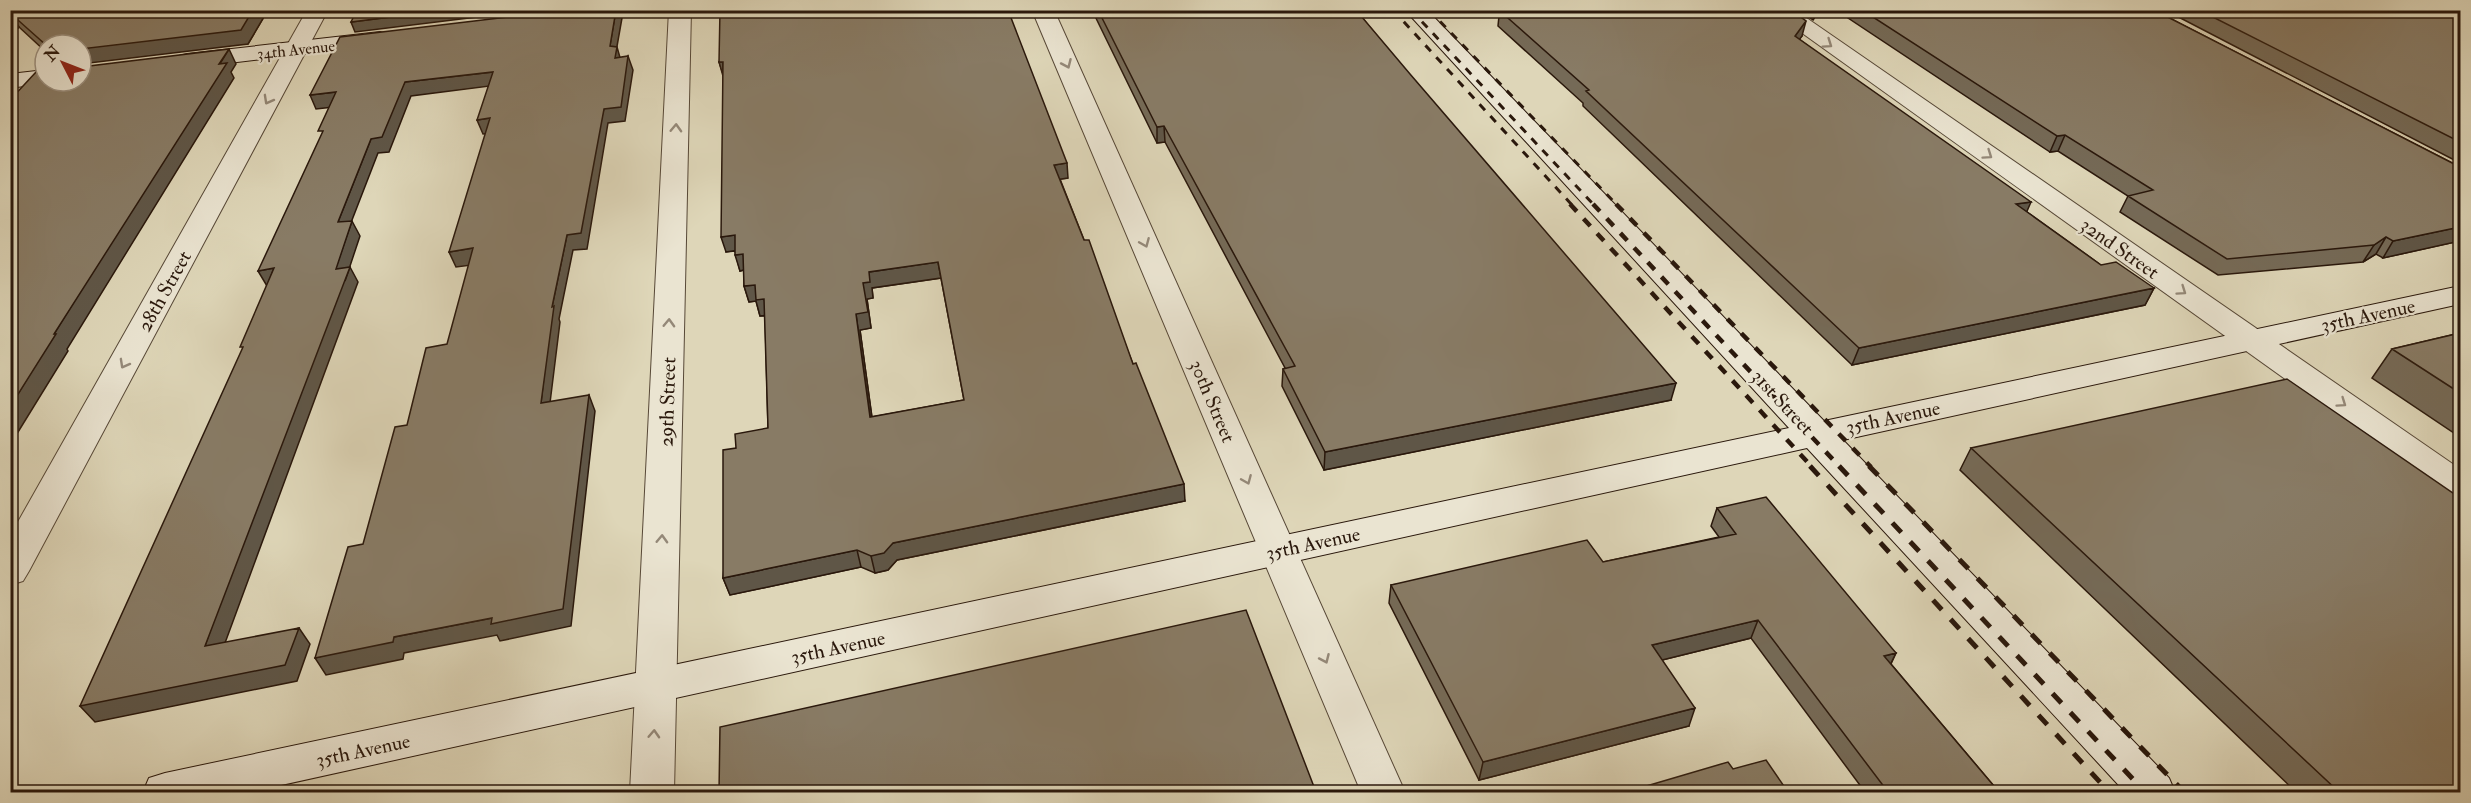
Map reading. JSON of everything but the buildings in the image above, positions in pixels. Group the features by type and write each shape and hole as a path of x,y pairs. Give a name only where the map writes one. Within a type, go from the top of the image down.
{"street":[{"name":"28th Street","path":"10,571 318,10"},
{"name":"29th Street","path":"651,792 657,686 681,10"},
{"name":"30th Street","path":"1043,10 1383,792"},
{"name":"31st Street","path":"1415,10 2153,792"},
{"name":"32nd Street","path":"1780,10 2460,486"},
{"name":"34th Avenue","path":"163,64 397,37"},
{"path":"10,81 33,78"},
{"name":"35th Avenue","path":"165,792 2460,295"}],"railway":[{"path":"1393,10 1572,205"},
{"path":"1411,10 1594,205"},
{"path":"1429,10 1617,205"},
{"path":"1570,204 1812,467"},
{"path":"1593,204 1840,467"},
{"path":"1616,204 1871,467"},
{"path":"1810,466 2109,792"},
{"path":"1839,466 2145,792"},
{"path":"1869,466 2184,792"}]}
